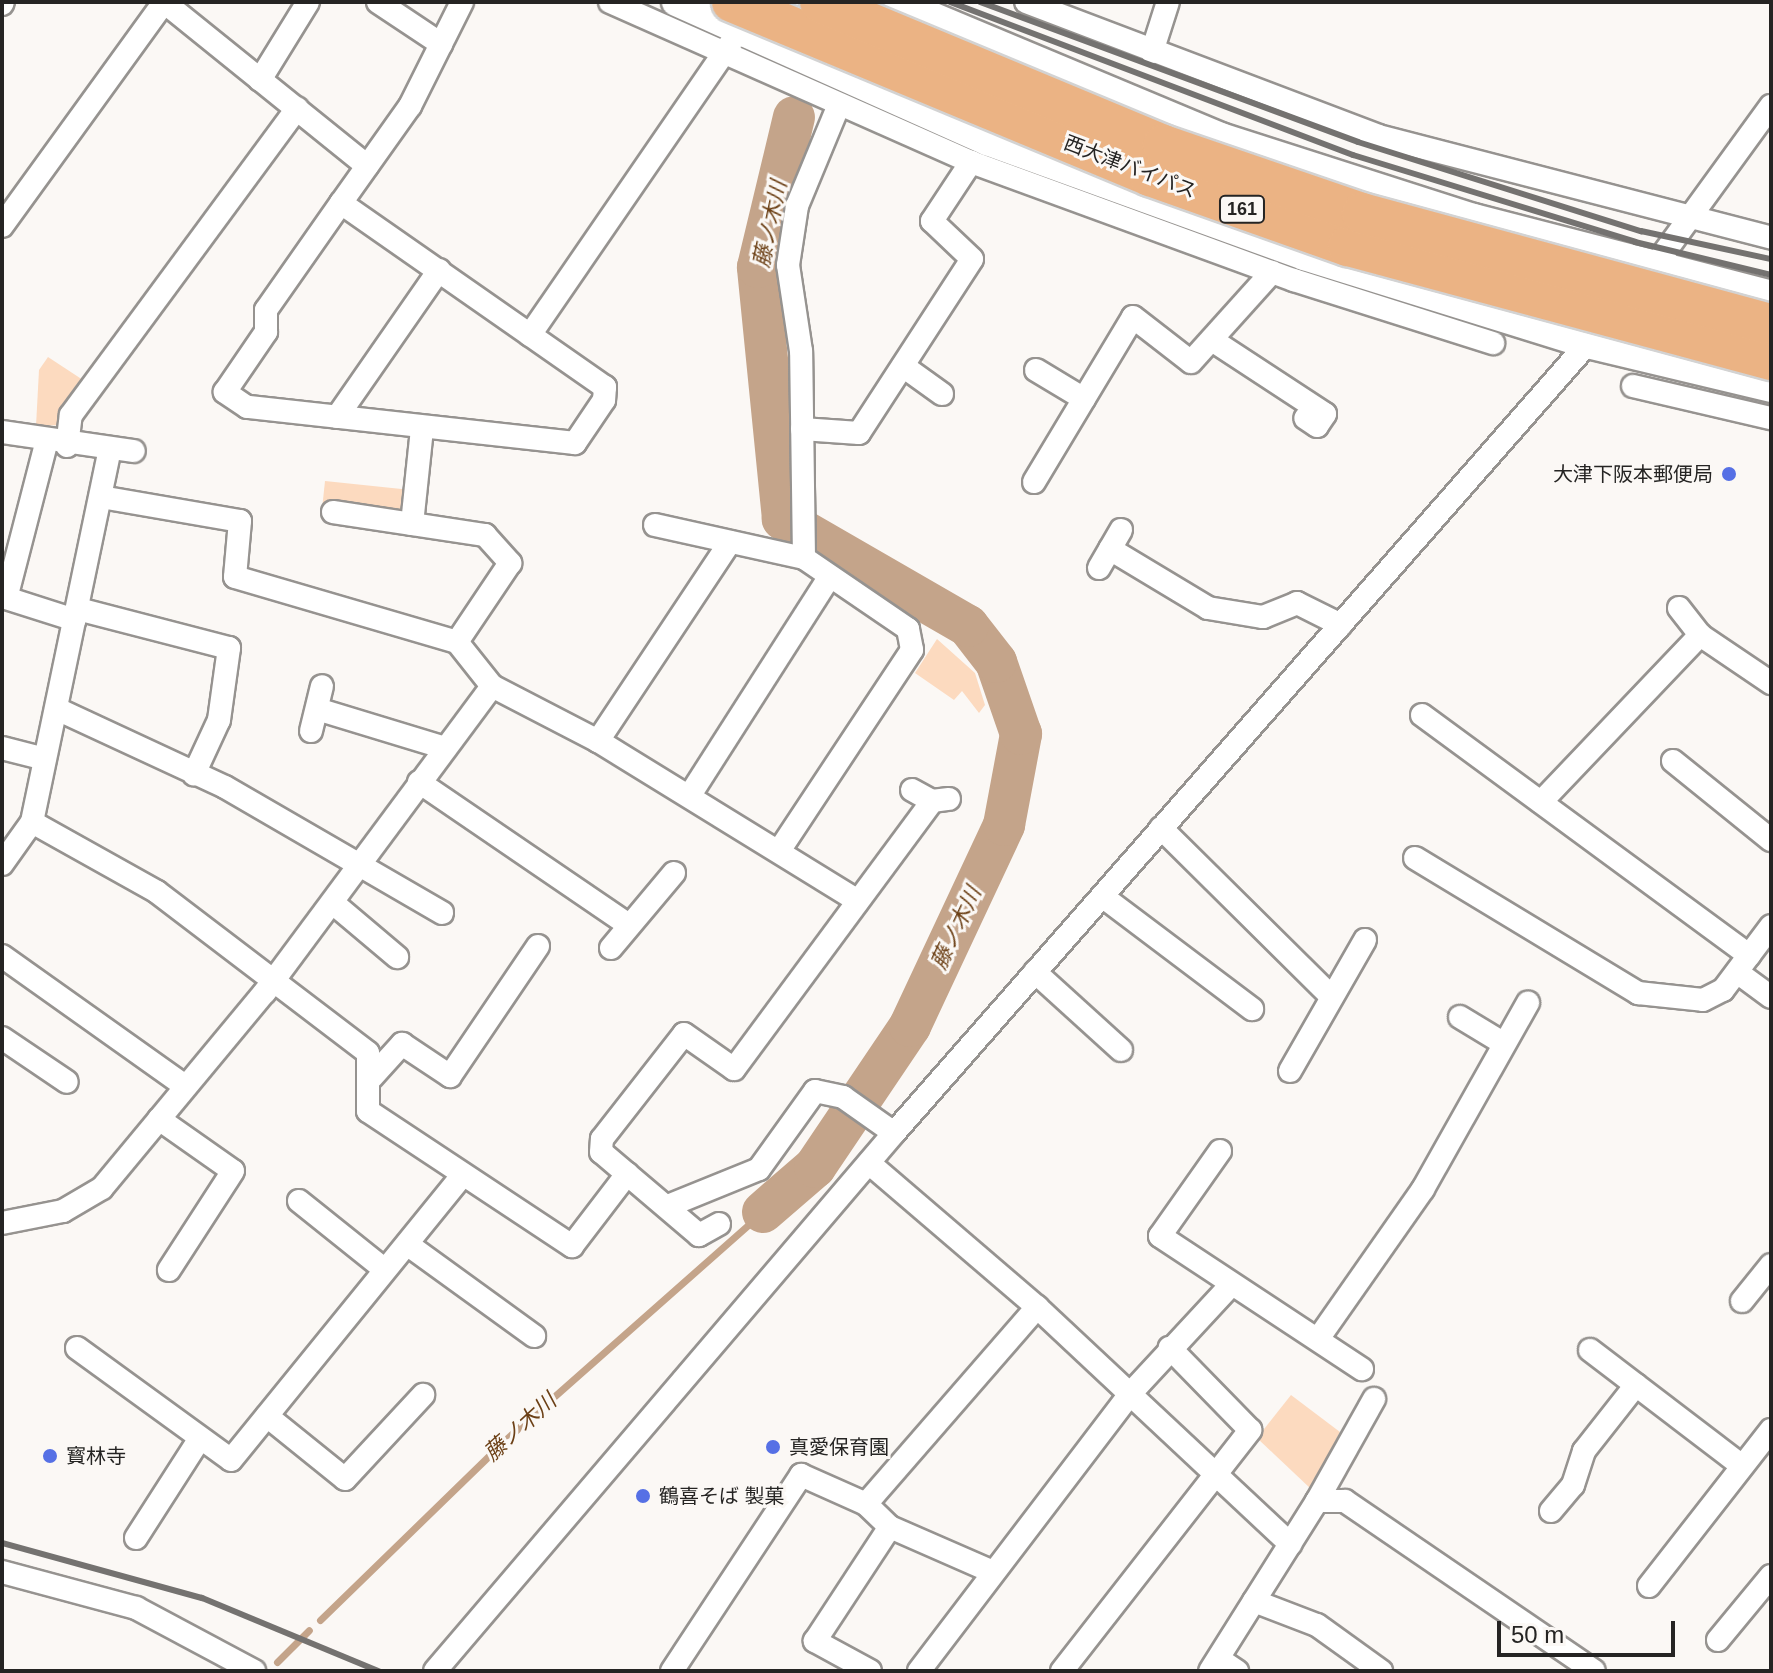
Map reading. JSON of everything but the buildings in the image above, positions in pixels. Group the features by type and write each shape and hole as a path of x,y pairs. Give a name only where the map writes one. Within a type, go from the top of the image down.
{"highway":[{"name":"西大津バイパス","path":"820,2 1163,145 1347,208 1542,267 1771,324"},
{"name":"西大津バイパス","path":"735,16 1150,176 1348,246 1771,360"}],"street":[{"path":"2,226 164,2 367,166"},
{"path":"260,80 308,2"},
{"path":"378,2 441,44"},
{"path":"341,203 605,387 604,400 575,443 422,429 247,407 225,392 266,332 266,310 341,203 367,166 441,44 462,2"},
{"path":"610,2 838,107 867,104 1116,210"},
{"path":"676,2 735,16 843,76 867,104 971,162 1493,343"},
{"path":"530,335 725,54 735,16 753,2"},
{"path":"843,76 868,2"},
{"path":"898,2 1221,137 1655,267 1771,295"},
{"path":"1026,2 1378,136 1771,238"},
{"path":"1152,52 1168,2"},
{"path":"440,1670 894,1133 1655,267 1688,216 1771,106"},
{"path":"804,554 801,351 788,265 797,206 838,107"},
{"path":"194,774 219,720 229,648 6,598 57,443 71,415 297,108"},
{"path":"802,429 859,433 972,259 932,221 971,162"},
{"path":"1174,231 1272,272 1385,305 1587,344 1771,388"},
{"path":"337,417 439,270"},
{"path":"1034,482 1133,317 1191,362 1272,272"},
{"path":"1212,340 1325,414 1317,426 1305,418"},
{"path":"903,366 942,394"},
{"path":"1036,370 1084,399"},
{"path":"1690,399 1698,371"},
{"path":"1633,386 1771,418"},
{"path":"412,524 422,429"},
{"path":"2,432 57,443 134,451"},
{"path":"2,864 32,822 110,450"},
{"path":"101,497 240,521 235,577 457,642 492,686 598,741 781,848 858,901"},
{"path":"333,512 485,535 510,563 457,642"},
{"path":"655,525 804,554 829,578 900,618 912,650 781,848"},
{"path":"1121,530 1104,559 1208,608 1263,617 1297,603 1341,625"},
{"path":"598,741 730,542"},
{"path":"690,795 829,578"},
{"path":"1679,608 1700,635 1771,683"},
{"path":"1541,802 1700,635"},
{"path":"311,731 322,686"},
{"path":"2,1223 52,1215 102,1188 159,1119 182,1084 271,981 364,864 419,782 492,686"},
{"path":"57,709 194,774 364,864 442,913"},
{"path":"317,709 445,748"},
{"path":"1422,715 1541,802 1743,964 1771,997"},
{"path":"2,748 45,759"},
{"path":"1673,761 1771,840"},
{"path":"419,782 629,925"},
{"path":"719,1224 699,1235 601,1152 602,1139 684,1034 734,1069 931,797"},
{"path":"32,822 157,892 368,1053 372,1077 368,1111 461,1177 572,1246 627,1174"},
{"path":"1161,828 1332,997"},
{"path":"1415,858 1638,993 1703,1000 1743,964 1771,926"},
{"path":"611,948 674,873"},
{"path":"1102,896 1252,1009"},
{"path":"333,903 397,957"},
{"path":"1290,1071 1365,940"},
{"path":"372,1077 402,1044 450,1076 538,946"},
{"path":"2,956 182,1084"},
{"path":"1035,972 1121,1050"},
{"path":"1318,1339 1423,1189 1528,1003"},
{"path":"1460,1017 1503,1043"},
{"path":"2,1038 67,1082"},
{"path":"668,1206 759,1169 815,1091 843,1097 894,1133"},
{"path":"159,1119 233,1171 169,1270"},
{"path":"1220,1151 1160,1236 1362,1369"},
{"path":"869,1163 1037,1307 1290,1544"},
{"path":"77,1348 199,1440 231,1460 461,1177"},
{"path":"299,1201 385,1270"},
{"path":"407,1244 534,1336"},
{"path":"1742,1301 1771,1265"},
{"path":"919,1671 1129,1395 1231,1285"},
{"path":"866,1504 1037,1307"},
{"path":"1062,1671 1211,1473 1250,1430 1170,1348"},
{"path":"1590,1350 1742,1466"},
{"path":"1551,1511 1573,1485 1584,1451 1636,1385"},
{"path":"267,1416 345,1479 423,1395"},
{"path":"1222,1667 1254,1601 1317,1501 1374,1399"},
{"path":"1649,1586 1771,1430"},
{"path":"136,1538 199,1440"},
{"path":"672,1671 801,1475 866,1504 890,1527 993,1572"},
{"path":"1317,1501 1366,1510 1594,1671"},
{"path":"870,1671 815,1641 890,1527"},
{"path":"2,1572 136,1608 254,1671"},
{"path":"1718,1640 1771,1576"},
{"path":"1254,1601 1317,1625 1381,1671"}],"shaded area":[{"path":"48,357 83,380 61,425 36,426 39,370"},
{"path":"325,481 414,490 410,521 322,512"},
{"path":"937,639 975,673 985,705 979,713 962,691 954,700 915,673"},
{"path":"1291,1395 1340,1432 1311,1489 1257,1438"}],"waterway":[{"name":"藤ノ木川","path":"763,1212 815,1167 910,1026 1004,825 1021,734 996,662 968,626 783,519 758,267 794,117"},
{"name":"藤ノ木川","path":"320,1620 505,1440 763,1212"},
{"name":"藤ノ木川","path":"277,1662 309,1630"}],"railway":[{"path":"950,2 1353,155 1635,242 1771,275"},
{"path":"980,2 1358,142 1641,231 1771,259"},
{"path":"2,1543 202,1598 378,1671"}],"place":[{"name":"大津下阪本郵便局","path":"1729,474"},
{"name":"真愛保育園","path":"773,1447"},
{"name":"寳林寺","path":"50,1456"},
{"name":"鶴喜そば 製菓","path":"643,1496"}]}
